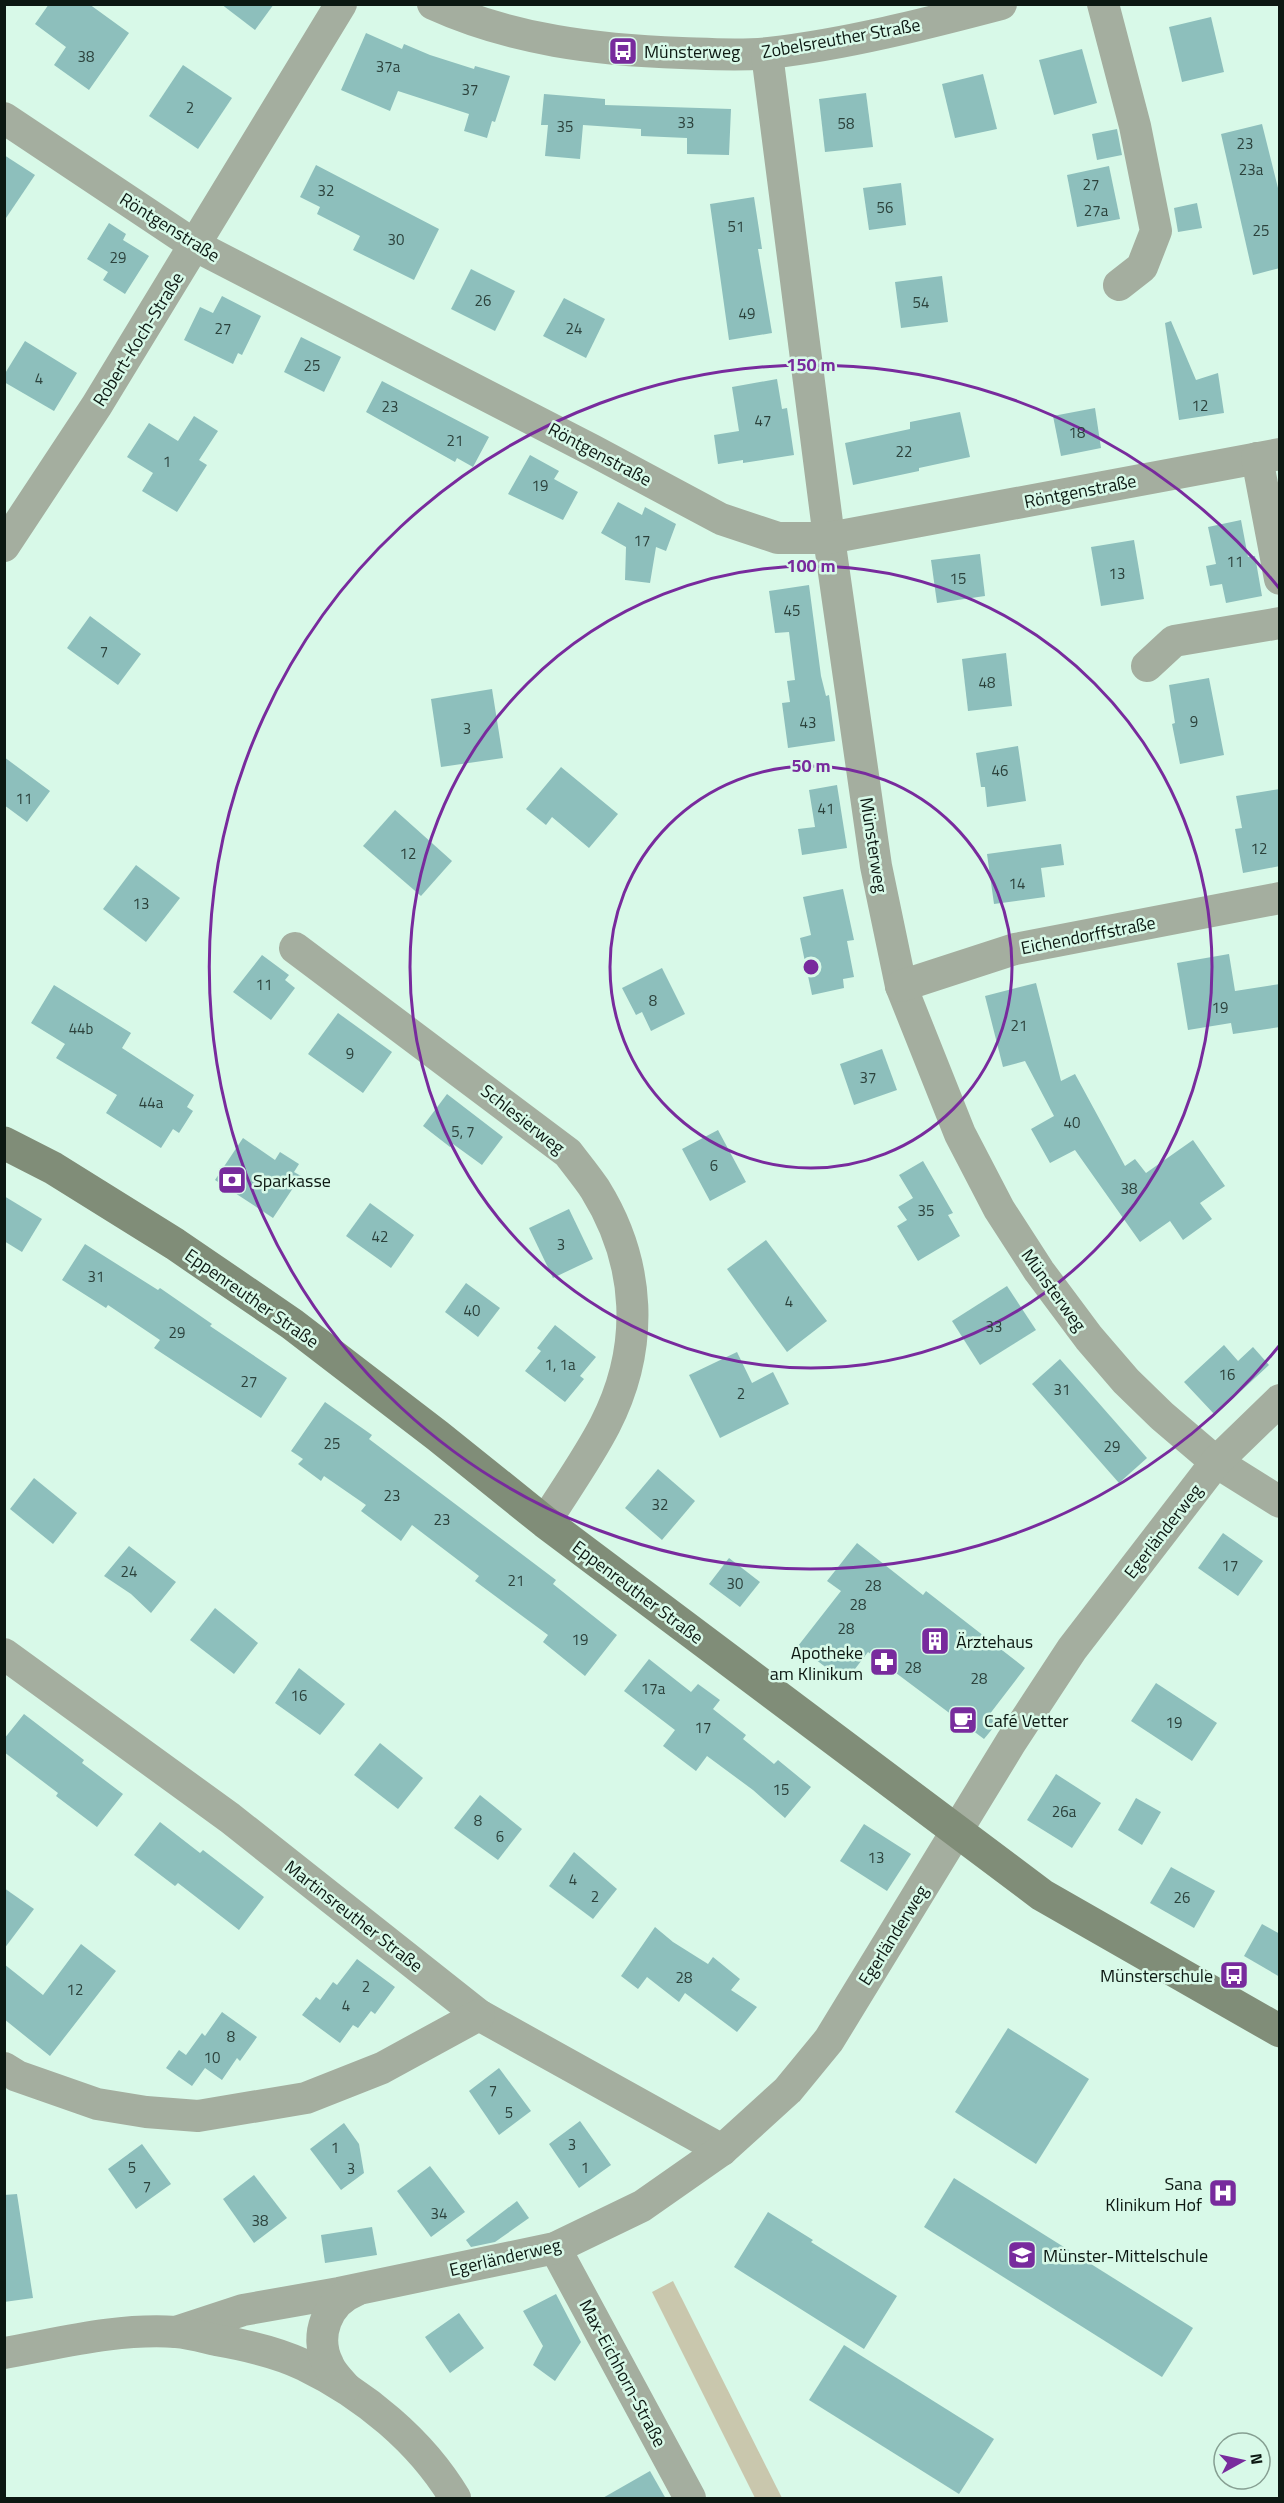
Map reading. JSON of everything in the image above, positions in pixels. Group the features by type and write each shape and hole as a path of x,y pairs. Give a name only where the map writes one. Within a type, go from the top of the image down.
{"main road":[{"name":"Eppenreuther Straße","path":"4,1143 53,1168 175,1244 292,1324 545,1522 1042,1895 1280,2031"}],"street":[{"name":"Robert-Koch-Straße","path":"4,546 97,405 196,246 341,4"},
{"name":"Zobelsreuther Straße","path":"433,4 490,27 549,41 623,51 767,54 925,24 1001,4"},
{"path":"1102,4 1135,126 1156,231 1142,267 1119,285"},
{"name":"Münsterweg","path":"767,54 829,538 876,866 901,986 960,1134 999,1209 1039,1271 1089,1338 1126,1381 1216,1462 1280,1502"},
{"name":"Röntgenstraße","path":"4,118 196,246 582,444 721,519 778,538 829,538 1268,456 1280,579"},
{"path":"1147,666 1174,642 1280,623"},
{"name":"Eichendorffstraße","path":"901,986 1015,949 1280,898"},
{"name":"Schlesierweg","path":"295,948 568,1153 596,1190 621,1244 632,1292 634,1329 626,1372 605,1425 545,1522"},
{"name":"Egerländerweg","path":"177,2332 243,2310 555,2248 642,2206 722,2150 788,2090 829,2040 1011,1742 1072,1649 1216,1462 1280,1400"},
{"name":"Martinsreuther Straße","path":"4,1654 230,1818 479,2015 722,2150"},
{"path":"4,2068 17,2076 97,2104 146,2112 198,2116 306,2098 381,2068 479,2015"},
{"name":"Max-Eichhorn-Straße","path":"555,2248 690,2499"},
{"name":"Egerländerweg","path":"345,2387 328,2364 323,2346 327,2314 334,2303 346,2294 368,2286"},
{"path":"4,2353 111,2334 177,2332 245,2346 290,2360 345,2387 390,2422 439,2472 455,2499"}],"shaded area":[{"path":"673,2281 782,2498 755,2498 652,2292"}],"building":[{"path":"49,4 89,4 129,33 89,90 54,65 66,47 35,24"},
{"path":"221,4 274,4 255,30"},
{"path":"1211,17 1224,72 1182,82 1169,27"},
{"path":"366,33 402,49 404,44 474,69 475,66 510,76 495,122 492,121 487,138 464,131 469,114 398,91 390,111 341,90"},
{"path":"1082,49 1097,103 1054,115 1039,60"},
{"path":"183,65 232,98 198,149 149,116"},
{"path":"983,74 997,129 955,138 942,84"},
{"path":"866,93 873,147 825,152 819,99"},
{"path":"544,94 605,99 605,105 731,109 729,155 687,154 687,138 641,136 641,129 583,125 580,159 545,156 548,125 541,125"},
{"path":"1262,124 1280,196 1280,268 1253,275 1221,134"},
{"path":"1117,129 1122,155 1097,160 1092,134"},
{"path":"4,155 35,175 4,221"},
{"path":"316,165 439,229 414,280 353,250 360,236 317,214 320,207 300,197"},
{"path":"1109,166 1120,219 1077,227 1067,175"},
{"path":"901,183 906,225 869,230 863,188"},
{"path":"754,197 762,249 758,249 772,333 729,340 710,204"},
{"path":"1197,203 1202,228 1178,232 1174,208"},
{"path":"109,223 126,234 123,240 149,256 125,294 103,280 108,272 87,259"},
{"path":"471,269 515,291 495,331 451,309"},
{"path":"942,276 948,322 901,328 895,282"},
{"path":"222,296 261,316 242,355 238,353 233,364 184,340 200,307 213,313"},
{"path":"564,298 605,319 586,358 543,336"},
{"path":"1171,321 1196,380 1218,373 1224,413 1179,420 1165,323"},
{"path":"301,337 341,357 324,392 284,372"},
{"path":"25,341 77,373 54,411 4,382 4,375"},
{"path":"777,379 782,409 787,408 794,455 743,463 743,460 718,464 714,435 739,431 732,387"},
{"path":"382,381 489,437 473,467 457,458 455,462 366,412"},
{"path":"1095,408 1101,448 1061,456 1053,416"},
{"path":"960,412 970,457 853,485 845,443 910,429 910,422"},
{"path":"194,416 218,431 199,460 207,465 177,512 142,491 153,473 127,457 149,423 178,441"},
{"path":"530,455 559,471 554,479 578,492 563,520 508,494"},
{"path":"618,502 642,515 645,507 676,524 666,551 656,547 650,583 625,580 626,547 601,533"},
{"path":"1241,520 1248,557 1255,556 1262,596 1226,603 1222,584 1210,586 1206,566 1216,564 1208,527"},
{"path":"1134,540 1144,599 1101,606 1091,547"},
{"path":"980,554 985,596 937,603 931,560"},
{"path":"809,585 821,676 826,696 829,695 835,741 788,748 782,703 790,702 787,681 795,680 789,632 775,633 769,591"},
{"path":"90,616 141,654 118,685 67,648"},
{"path":"1006,653 1012,706 968,711 962,659"},
{"path":"1209,678 1224,755 1180,764 1172,724 1175,723 1169,685"},
{"path":"492,689 503,758 441,767 431,699"},
{"path":"1018,746 1026,801 987,807 985,787 981,787 976,753"},
{"path":"4,757 50,791 27,822 4,805"},
{"path":"561,767 618,814 589,848 552,817 546,825 526,809"},
{"path":"837,785 847,848 802,855 798,829 815,827 809,790"},
{"path":"1280,789 1280,866 1243,873 1235,829 1242,828 1236,796"},
{"path":"395,810 452,861 421,896 363,846"},
{"path":"1061,844 1064,865 1041,868 1045,897 994,904 987,854"},
{"path":"136,865 180,898 146,942 103,909"},
{"path":"843,889 854,940 847,941 854,977 843,979 844,988 812,995 800,938 811,935 803,897"},
{"path":"1229,954 1235,991 1280,984 1280,1027 1233,1034 1231,1023 1188,1030 1177,963"},
{"path":"262,955 289,975 285,980 295,988 271,1020 233,992"},
{"path":"662,968 685,1014 651,1031 642,1012 636,1015 622,988"},
{"path":"1036,983 1061,1081 1075,1074 1125,1166 1135,1159 1146,1173 1193,1140 1225,1186 1200,1203 1212,1219 1183,1240 1170,1221 1140,1242 1075,1150 1050,1163 1031,1129 1054,1116 1025,1061 1003,1067 985,996"},
{"path":"54,985 131,1033 122,1048 194,1095 187,1107 193,1111 179,1133 173,1129 161,1148 106,1113 117,1095 56,1058 65,1044 31,1023"},
{"path":"338,1013 392,1052 363,1093 308,1054"},
{"path":"882,1049 897,1090 854,1105 840,1064"},
{"path":"447,1094 503,1137 482,1165 453,1144 450,1147 423,1126"},
{"path":"718,1130 746,1182 710,1201 682,1149"},
{"path":"243,1138 275,1160 280,1152 299,1164 294,1172 301,1176 273,1218 215,1180"},
{"path":"923,1161 953,1213 948,1215 960,1236 918,1261 897,1226 907,1220 898,1207 913,1198 899,1175"},
{"path":"4,1196 42,1219 22,1252 4,1241"},
{"path":"370,1203 414,1235 391,1268 346,1236"},
{"path":"569,1209 593,1259 553,1278 529,1228"},
{"path":"766,1240 827,1321 787,1352 727,1269"},
{"path":"85,1244 158,1290 160,1288 212,1324 210,1326 287,1378 261,1418 154,1348 160,1340 108,1305 106,1308 62,1280"},
{"path":"466,1283 500,1308 478,1337 445,1312"},
{"path":"1007,1286 1036,1330 980,1365 952,1321"},
{"path":"555,1325 596,1357 580,1376 584,1379 565,1402 525,1371 541,1351 537,1348"},
{"path":"1224,1345 1238,1361 1253,1347 1269,1365 1215,1415 1184,1382"},
{"path":"737,1352 752,1383 773,1372 789,1404 720,1438 689,1375"},
{"path":"1060,1359 1147,1458 1119,1483 1032,1384"},
{"path":"325,1402 372,1435 369,1439 556,1580 553,1584 617,1635 585,1676 543,1642 548,1635 475,1581 479,1576 412,1525 401,1541 361,1511 366,1505 324,1476 321,1481 298,1464 303,1459 291,1451"},
{"path":"658,1469 695,1501 662,1540 625,1508"},
{"path":"34,1478 77,1513 53,1544 10,1509"},
{"path":"1223,1533 1263,1561 1238,1596 1198,1568"},
{"name":"Ärztehaus","path":"857,1543 923,1595 926,1591 1025,1668 989,1715 998,1722 984,1739 868,1652 845,1682 798,1646 841,1591 827,1581"},
{"path":"129,1546 176,1582 151,1613 131,1594 104,1576"},
{"path":"729,1558 760,1582 740,1607 709,1584"},
{"path":"215,1608 258,1643 234,1674 190,1640"},
{"path":"649,1659 691,1692 698,1684 720,1700 713,1709 746,1735 743,1739 774,1764 778,1760 811,1787 785,1818 753,1790 707,1756 696,1771 663,1746 675,1730 624,1691"},
{"path":"299,1668 345,1704 320,1735 275,1703"},
{"path":"1156,1683 1217,1723 1192,1761 1131,1721"},
{"path":"24,1714 84,1760 82,1763 123,1794 97,1827 56,1796 58,1793 4,1752 4,1739"},
{"path":"380,1743 423,1778 398,1809 354,1775"},
{"path":"1056,1774 1101,1803 1072,1848 1027,1820"},
{"path":"480,1795 522,1829 498,1860 454,1828"},
{"path":"1136,1798 1161,1812 1142,1845 1118,1830"},
{"path":"160,1822 200,1853 203,1850 264,1897 239,1930 178,1883 175,1886 134,1855"},
{"path":"864,1824 911,1854 887,1891 840,1861"},
{"path":"574,1852 617,1889 593,1919 549,1886"},
{"path":"1171,1867 1215,1891 1194,1928 1150,1903"},
{"path":"4,1888 34,1909 4,1949"},
{"path":"1262,1924 1280,1934 1280,1977 1244,1956"},
{"path":"655,1927 673,1942 708,1964 713,1957 740,1979 731,1990 757,2007 737,2032 685,1993 679,2002 647,1977 638,1989 621,1976"},
{"path":"81,1944 116,1971 50,2056 4,2019 4,1964 43,1995"},
{"path":"357,1959 395,1987 375,2014 371,2011 358,2028 353,2025 340,2043 302,2015 316,1997 320,2000 333,1982 337,1985"},
{"path":"222,2012 257,2037 240,2061 237,2058 222,2080 205,2068 192,2086 166,2068 179,2050 186,2055 202,2033 205,2036"},
{"path":"1008,2028 1089,2079 1036,2164 955,2112"},
{"path":"499,2068 531,2111 499,2135 469,2091"},
{"path":"580,2121 611,2165 579,2188 549,2144"},
{"path":"344,2123 359,2144 364,2173 341,2190 310,2149"},
{"path":"142,2144 171,2184 136,2209 108,2169"},
{"path":"430,2166 465,2212 431,2237 397,2191"},
{"path":"254,2175 287,2218 254,2243 223,2199"},
{"path":"954,2178 1193,2328 1162,2377 924,2227"},
{"path":"17,2194 33,2298 4,2302 4,2195"},
{"path":"517,2201 529,2218 495,2242 471,2247 466,2240"},
{"path":"768,2212 897,2296 864,2349 734,2267"},
{"path":"372,2227 377,2255 325,2263 321,2235"},
{"path":"556,2294 581,2342 555,2381 533,2365 543,2346 523,2311"},
{"path":"459,2313 484,2348 450,2373 425,2337"},
{"path":"844,2345 994,2439 959,2494 809,2400"},
{"path":"650,2471 666,2499 601,2499"}],"place":[{"name":"Münsterweg","path":"623,51"},
{"name":"Sparkasse","path":"232,1180"},
{"name":"Ärztehaus","path":"935,1641"},
{"name":"Apotheke am Klinikum","path":"884,1662"},
{"name":"Café Vetter","path":"963,1720"},
{"name":"Münsterschule","path":"1234,1975"},
{"name":"Sana Klinikum Hof","path":"1223,2193"},
{"name":"Münster-Mittelschule","path":"1022,2255"}]}
